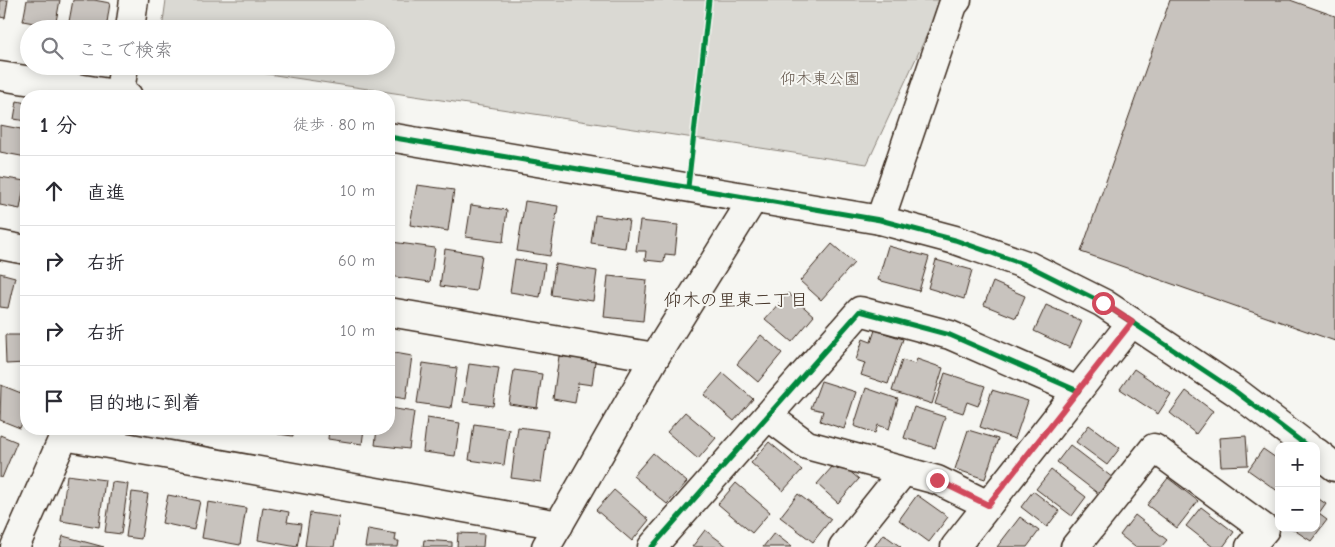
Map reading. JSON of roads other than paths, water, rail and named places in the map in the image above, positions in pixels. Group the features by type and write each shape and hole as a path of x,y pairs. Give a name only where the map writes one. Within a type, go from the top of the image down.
{"street":[{"path":"131,20 134,0"},
{"path":"880,220 953,5 957,0"},
{"path":"122,90 123,75"},
{"path":"0,76 85,90"},
{"path":"395,138 880,220 955,240 1029,266 1103,303 1235,390 1302,442"},
{"path":"78,435 552,536 655,357 752,199"},
{"path":"0,245 20,249"},
{"path":"652,547 860,311 950,335 1078,391"},
{"path":"395,313 655,357"},
{"path":"955,547 1132,322"},
{"path":"768,416 808,445 937,480 988,505"},
{"path":"15,547 63,435"},
{"path":"1075,547 1154,448 1264,529 1250,547"},
{"path":"1320,455 1335,467"},
{"path":"843,547 902,472"}],"district":[{"name":"仰木の里東二丁目","path":"736,300"}],"park label":[{"name":"仰木東公園","path":"820,78"}]}
